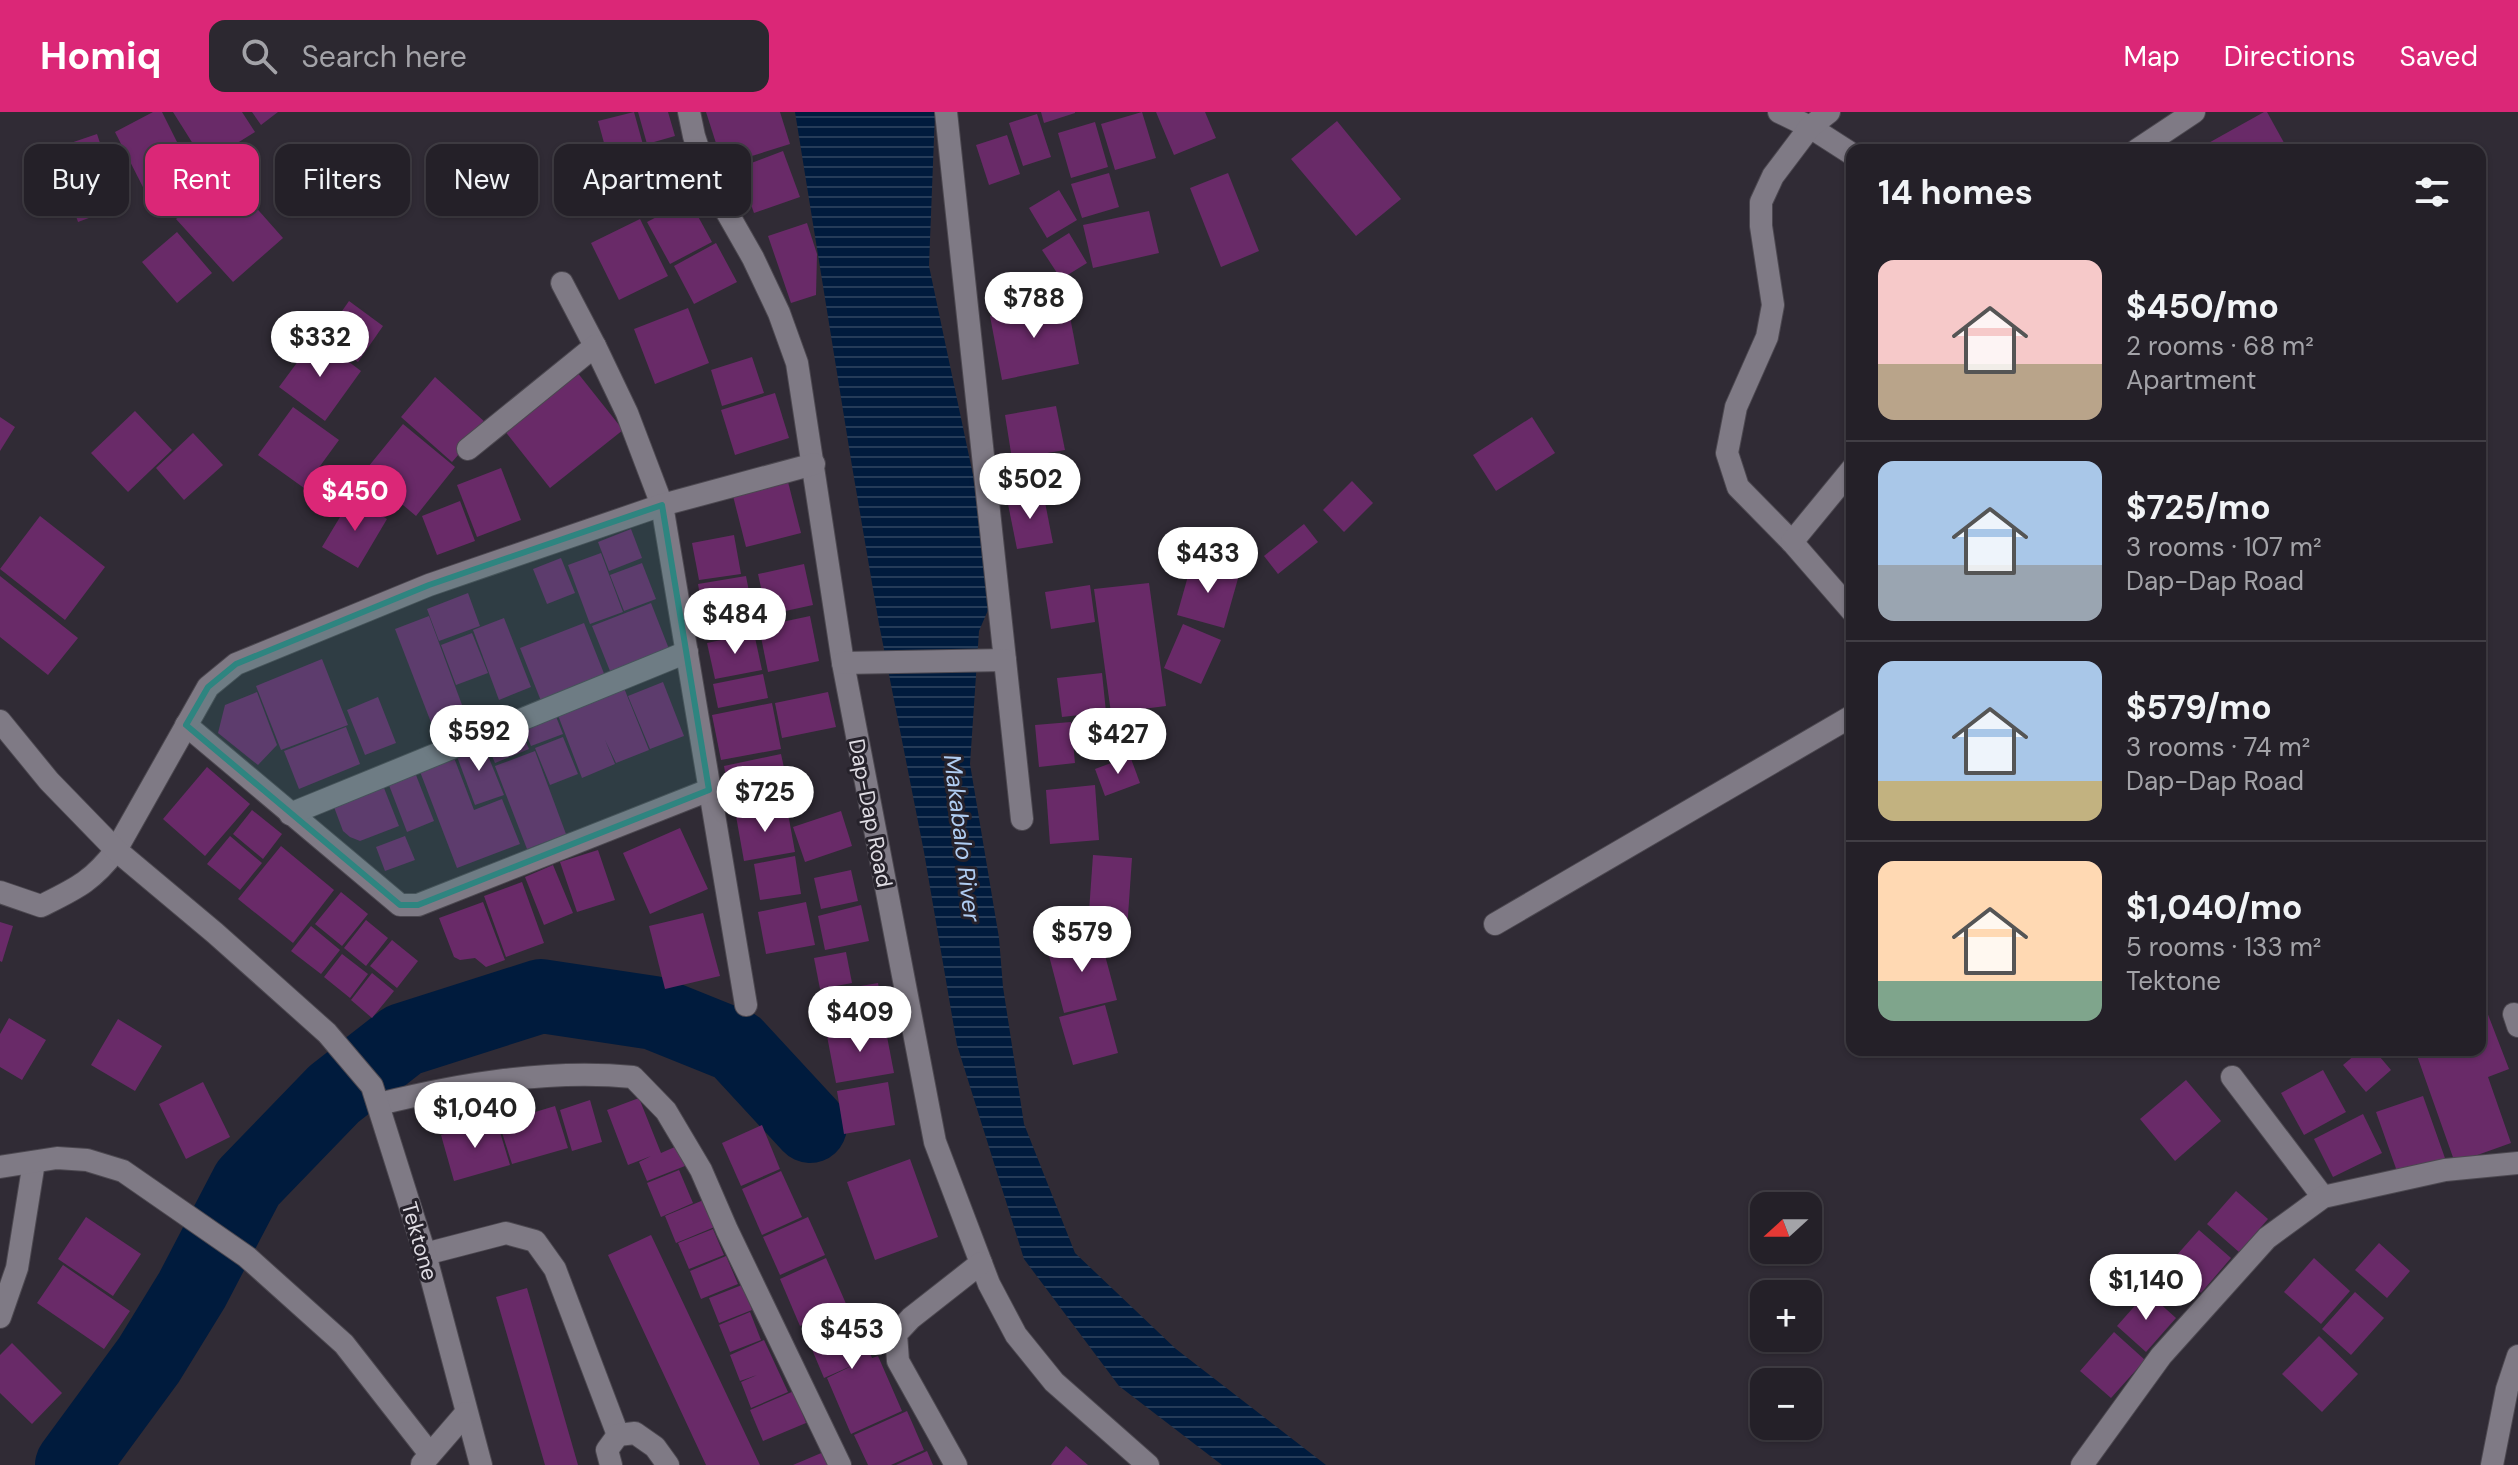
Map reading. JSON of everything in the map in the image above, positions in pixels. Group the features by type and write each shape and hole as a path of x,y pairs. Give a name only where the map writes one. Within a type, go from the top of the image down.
{"street":[{"name":"Dap-Dap Road","path":"689,112 708,179 753,258 779,313 797,363 843,663 935,1142 981,1263 1016,1335 1054,1382 1148,1465"},
{"path":"946,112 1022,819"},
{"path":"1779,112 1846,150"},
{"path":"1829,112 1810,127 1773,176 1761,202 1761,226 1773,305 1767,337 1736,407 1727,453 1738,487 1792,542 1846,604"},
{"path":"2146,144 2194,112"},
{"path":"562,283 627,413 662,505 746,1005"},
{"path":"468,449 595,346"},
{"path":"0,892 41,906 83,885 104,867 208,687 236,664 429,585 662,505 814,464"},
{"path":"1792,542 1846,476"},
{"path":"290,814 687,652"},
{"path":"843,663 1005,660"},
{"path":"1495,924 1846,719"},
{"name":"Tektone","path":"0,721 49,781 116,850 327,1033 375,1095 425,1254 481,1465"},
{"path":"186,725 400,905 418,905 709,790"},
{"path":"375,1095 596,1074 633,1077 666,1111 701,1170 840,1465"},
{"path":"2232,1077 2323,1197"},
{"path":"0,1167 57,1158 87,1160 123,1171 160,1196 247,1257 344,1344 425,1460 466,1413"},
{"path":"0,1317 17,1268 34,1162"},
{"path":"2082,1465 2161,1356 2267,1238 2323,1197 2445,1170 2518,1163"},
{"path":"425,1254 506,1233 535,1241 555,1269 618,1435"},
{"path":"956,1465 898,1361 896,1334 911,1318 981,1263"},
{"path":"2492,1465 2507,1389 2518,1356"},
{"path":"611,1465 607,1450 618,1435 635,1433 655,1447 668,1465"}],"highlighted area":[{"path":"662,505 709,790 418,905 400,905 186,725 208,687 236,664 429,585"}],"water":[{"name":"Makabalo River","path":"795,112 935,112 929,266 997,589 979,631 970,764 999,938 1003,987 1024,1124 1075,1253 1176,1349 1326,1465 1222,1465 1119,1386 1024,1259 957,1045 924,852 879,624"}],"building":[{"path":"153,112 162,112 178,144 145,144 145,191 129,160 129,144 121,144 115,132"},
{"path":"173,112 242,112 255,132 236,144 193,144"},
{"path":"252,112 278,112 261,125"},
{"path":"634,112 643,144 604,144 598,121"},
{"path":"638,112 668,112 675,136 647,144"},
{"path":"706,112 780,112 790,144 751,156 751,144 716,144"},
{"path":"1041,112 1075,112 1075,113 1044,123"},
{"path":"1142,112 1156,158 1115,170 1101,124"},
{"path":"1156,112 1205,112 1216,138 1174,155"},
{"path":"2267,112 2285,144 2207,144"},
{"path":"1037,114 1051,157 1023,166 1009,123"},
{"path":"1337,121 1401,199 1356,236 1291,159"},
{"path":"1095,122 1108,167 1071,178 1058,133"},
{"path":"97,134 100,144 68,144"},
{"path":"1007,135 1020,174 989,185 976,145"},
{"path":"783,151 800,197 754,213 751,205 751,163"},
{"path":"1109,173 1119,207 1082,218 1071,184"},
{"path":"1228,173 1259,251 1221,267 1190,188"},
{"path":"1059,190 1077,220 1047,238 1029,208"},
{"path":"259,211 283,238 233,282 176,219 179,216 259,216"},
{"path":"1149,211 1159,253 1093,268 1083,225"},
{"path":"76,216 94,216 78,222"},
{"path":"658,216 698,216 712,242 670,264 647,222"},
{"path":"640,219 668,276 619,300 591,243"},
{"path":"807,223 817,254 816,295 791,303 768,236"},
{"path":"177,232 212,273 177,303 142,262"},
{"path":"1069,233 1087,263 1061,279 1042,250"},
{"path":"716,243 737,282 694,304 674,266"},
{"path":"349,301 383,326 358,362 324,337"},
{"path":"1067,301 1079,364 1002,380 990,316"},
{"path":"688,308 709,363 655,384 634,329"},
{"path":"316,337 361,371 325,421 279,387"},
{"path":"752,357 764,393 722,406 711,370"},
{"path":"573,367 623,430 550,488 500,425"},
{"path":"435,377 486,423 452,462 401,417"},
{"path":"775,393 789,438 735,455 721,410"},
{"path":"1056,406 1065,450 1012,459 1005,415"},
{"path":"293,407 339,440 304,488 258,455"},
{"path":"135,411 172,450 128,492 91,453"},
{"path":"0,417 15,427 0,451"},
{"path":"1532,417 1555,453 1496,491 1473,455"},
{"path":"403,424 455,467 416,516 364,472"},
{"path":"193,433 223,465 184,500 156,468"},
{"path":"501,468 521,520 477,537 457,485"},
{"path":"787,478 801,533 746,547 732,492"},
{"path":"1352,481 1373,503 1344,532 1323,510"},
{"path":"1043,492 1053,543 1017,549 1007,499"},
{"path":"352,497 387,519 358,568 322,547"},
{"path":"460,501 475,541 437,555 422,516"},
{"path":"40,516 105,567 65,620 0,569"},
{"path":"1304,524 1318,542 1278,574 1264,556"},
{"path":"631,529 642,558 609,571 598,542"},
{"path":"734,535 741,574 699,580 692,543"},
{"path":"601,553 623,612 590,624 568,565"},
{"path":"561,558 575,593 547,604 533,569"},
{"path":"1192,562 1239,575 1224,628 1177,615"},
{"path":"642,563 656,599 624,611 610,575"},
{"path":"804,564 813,605 767,615 758,574"},
{"path":"0,576 78,638 48,675 0,637"},
{"path":"746,576 756,628 707,637 698,584"},
{"path":"1149,583 1166,706 1111,713 1094,589"},
{"path":"1090,585 1095,622 1051,629 1045,592"},
{"path":"468,593 480,626 439,641 427,609"},
{"path":"651,603 669,649 610,671 592,626"},
{"path":"429,616 465,713 432,725 395,629"},
{"path":"810,616 819,661 768,672 759,627"},
{"path":"504,618 531,687 499,700 473,630"},
{"path":"584,623 605,676 541,701 520,648"},
{"path":"1183,624 1221,640 1201,684 1164,668"},
{"path":"472,633 488,673 456,685 441,645"},
{"path":"754,633 762,670 715,679 707,643"},
{"path":"322,659 348,725 281,750 256,686"},
{"path":"1102,673 1106,712 1062,717 1057,678"},
{"path":"763,674 768,698 718,708 713,684"},
{"path":"663,682 684,736 650,749 628,696"},
{"path":"624,688 649,750 616,763 605,740 615,764 582,778 556,710"},
{"path":"257,692 277,745 258,765 218,733 225,705"},
{"path":"828,692 836,727 782,738 775,703"},
{"path":"378,697 396,743 365,755 347,710"},
{"path":"772,703 781,749 721,760 712,715"},
{"path":"555,714 563,734 531,746 523,727"},
{"path":"1071,722 1075,763 1039,767 1035,725"},
{"path":"519,726 529,749 495,763 485,740"},
{"path":"346,727 360,764 299,789 284,751"},
{"path":"563,737 578,774 550,785 535,748"},
{"path":"482,741 504,795 475,805 455,751"},
{"path":"535,751 566,834 527,849 495,766"},
{"path":"781,754 791,800 732,812 724,766"},
{"path":"453,755 474,810 502,799 520,844 457,868 419,769"},
{"path":"1130,756 1140,783 1105,796 1095,769"},
{"path":"207,767 250,804 205,856 163,819"},
{"path":"414,770 434,821 407,832 387,780"},
{"path":"1095,785 1099,840 1050,844 1046,790"},
{"path":"384,788 399,826 360,841 350,837 343,831 334,807"},
{"path":"787,808 795,852 744,861 736,816"},
{"path":"252,810 282,834 263,859 233,834"},
{"path":"841,811 852,846 805,862 793,827"},
{"path":"680,828 708,889 650,914 623,853"},
{"path":"230,836 262,863 240,890 207,864"},
{"path":"405,836 415,860 385,871 376,847"},
{"path":"281,846 334,890 293,943 238,899"},
{"path":"598,850 615,900 577,912 560,862"},
{"path":"1093,855 1132,858 1127,930 1088,926"},
{"path":"795,856 801,894 760,900 754,864"},
{"path":"553,865 573,913 544,925 525,877"},
{"path":"851,870 858,901 821,909 814,878"},
{"path":"522,882 544,943 506,957 484,896"},
{"path":"341,892 368,914 342,946 315,924"},
{"path":"483,902 505,960 486,967 475,958 460,960 454,957 439,918"},
{"path":"806,902 815,945 766,954 758,912"},
{"path":"861,905 869,941 825,950 818,916"},
{"path":"703,913 720,976 665,989 649,926"},
{"path":"366,920 388,938 366,966 344,948"},
{"path":"0,922 13,926 2,962 0,961"},
{"path":"311,926 340,950 321,974 291,951"},
{"path":"1099,933 1117,1000 1064,1013 1047,948"},
{"path":"392,940 418,961 397,988 370,966"},
{"path":"846,952 852,983 820,989 814,958"},
{"path":"342,954 368,974 350,998 324,977"},
{"path":"372,973 394,991 372,1018 351,1000"},
{"path":"878,983 885,1022 826,1031 820,993"},
{"path":"1105,1005 1118,1053 1073,1065 1059,1017"},
{"path":"2486,1012 2509,1069 2488,1077 2511,1143 2455,1163 2417,1056 2486,1056"},
{"path":"9,1018 46,1040 22,1080 0,1067 0,1034"},
{"path":"118,1019 162,1046 135,1091 91,1065"},
{"path":"885,1026 894,1073 836,1083 827,1036"},
{"path":"2354,1056 2379,1056 2391,1070 2366,1092 2343,1065"},
{"path":"2323,1070 2346,1112 2304,1135 2281,1093"},
{"path":"2186,1080 2221,1121 2175,1161 2140,1119"},
{"path":"203,1082 230,1137 186,1159 159,1104"},
{"path":"888,1082 895,1125 844,1134 837,1091"},
{"path":"2423,1096 2446,1161 2399,1177 2376,1112"},
{"path":"639,1098 661,1153 677,1146 685,1166 647,1181 639,1162 651,1156 628,1165 607,1110"},
{"path":"590,1100 602,1142 572,1151 560,1110"},
{"path":"555,1106 568,1148 512,1164 499,1123"},
{"path":"2363,1114 2382,1153 2333,1177 2314,1139"},
{"path":"496,1119 510,1165 454,1181 441,1135"},
{"path":"762,1125 780,1169 741,1186 722,1143"},
{"path":"910,1159 938,1237 875,1260 847,1182"},
{"path":"679,1170 693,1203 661,1217 647,1183"},
{"path":"781,1171 802,1217 762,1235 742,1189"},
{"path":"2236,1191 2268,1219 2239,1252 2207,1224"},
{"path":"706,1199 717,1226 676,1243 665,1216"},
{"path":"86,1217 141,1254 113,1296 58,1259"},
{"path":"808,1217 825,1255 780,1275 763,1237"},
{"path":"713,1229 724,1255 689,1269 678,1243"},
{"path":"2199,1230 2231,1258 2201,1293 2168,1265"},
{"path":"651,1235 760,1465 706,1465 608,1255"},
{"path":"2379,1243 2410,1271 2387,1298 2355,1270"},
{"path":"726,1256 738,1284 701,1299 690,1271"},
{"path":"826,1258 847,1306 800,1326 780,1279"},
{"path":"2314,1258 2350,1291 2321,1324 2284,1292"},
{"path":"63,1265 130,1311 104,1349 37,1303"},
{"path":"742,1285 752,1310 719,1323 709,1298"},
{"path":"527,1288 578,1465 545,1465 496,1297"},
{"path":"2147,1292 2176,1318 2146,1352 2117,1326"},
{"path":"2355,1292 2384,1318 2351,1355 2322,1329"},
{"path":"850,1308 872,1358 878,1356 902,1411 851,1434 827,1378 858,1363 824,1378 803,1328"},
{"path":"750,1312 761,1340 730,1352 719,1325"},
{"path":"2114,1332 2145,1360 2111,1398 2080,1371"},
{"path":"2319,1336 2358,1374 2322,1412 2282,1374"},
{"path":"764,1340 788,1392 751,1408 741,1382 757,1375 740,1381 730,1355"},
{"path":"12,1343 62,1393 32,1424 0,1393 0,1355"},
{"path":"794,1391 806,1423 763,1441 750,1410"},
{"path":"907,1411 924,1450 891,1465 868,1465 854,1435"},
{"path":"1066,1446 1088,1465 1051,1465"},
{"path":"826,1451 831,1465 793,1465"},
{"path":"927,1451 933,1465 896,1465"}],"waterway":[{"path":"72,1465 149,1360 192,1290 248,1183 334,1094 403,1040 541,996 654,1013 736,1046 810,1126"}]}
